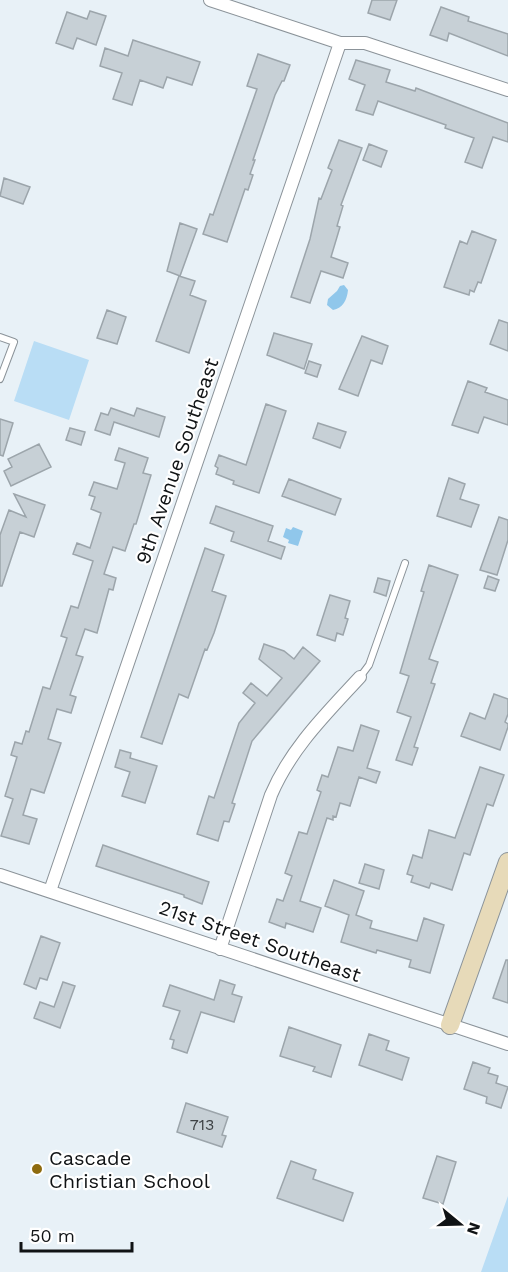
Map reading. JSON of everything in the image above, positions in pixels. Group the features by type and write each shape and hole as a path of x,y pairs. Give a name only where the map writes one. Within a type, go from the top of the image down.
{"street":[{"path":"218,1 340,43 355,41 373,45 508,90"},
{"name":"9th Avenue Southeast","path":"50,891 340,43"},
{"path":"220,949 279,777 299,745 360,677"},
{"path":"450,1025 508,862"},
{"name":"21st Street Southeast","path":"0,875 508,1044"}],"lane":[{"path":"0,337 14,342 0,379"},
{"path":"360,677 369,665 405,563"}],"shaded area":[{"path":"344,285 348,290 345,300 342,305 333,310 327,305 328,299 340,286"},
{"path":"34,341 89,360 69,420 14,401"},
{"path":"293,527 303,531 298,546 288,543 289,540 283,537 286,528 291,530"},
{"path":"508,1196 508,1272 481,1272"}],"building":[{"path":"372,0 397,0 390,20 368,13"},
{"path":"441,7 469,17 468,21 508,34 508,56 449,33 447,41 430,35"},
{"path":"90,11 106,16 96,45 77,38 73,49 56,43 67,12 87,19"},
{"path":"133,40 200,62 192,85 167,77 163,88 140,80 132,105 113,99 122,73 100,66 105,48 128,56"},
{"path":"258,54 290,65 275,95 253,160 255,160 250,174 253,175 248,190 245,189 227,242 203,234 210,214 213,215 257,89 247,86"},
{"path":"356,60 390,70 386,82 415,91 416,88 508,123 508,142 493,137 482,168 465,162 474,138 445,128 446,125 378,101 373,115 356,110 365,85 349,79"},
{"path":"339,140 362,148 341,205 343,206 337,226 340,227 331,257 348,263 343,278 321,271 310,303 291,297 310,239 319,198 321,199 332,170 328,168"},
{"path":"369,144 387,151 381,167 363,160"},
{"path":"4,178 30,187 23,204 0,196"},
{"path":"180,223 197,229 180,276 167,271"},
{"path":"472,231 496,240 481,283 478,282 474,292 470,290 469,295 444,287 460,241 467,244"},
{"path":"179,276 195,281 190,295 206,301 189,353 156,341"},
{"path":"107,310 126,317 117,344 97,338"},
{"path":"499,320 508,323 508,351 490,344"},
{"path":"274,333 312,344 304,369 267,355"},
{"path":"362,336 388,346 382,364 371,360 358,396 339,389"},
{"path":"309,361 321,365 317,377 305,373"},
{"path":"468,381 487,388 485,392 508,400 508,425 484,417 478,433 452,425"},
{"path":"266,404 286,411 259,493 233,484 234,481 216,474 218,468 215,466 219,455 246,465"},
{"path":"111,408 134,416 137,408 165,417 159,437 114,422 110,435 95,430 101,413 108,415"},
{"path":"0,419 13,423 3,456 0,455"},
{"path":"318,423 346,432 340,448 313,438"},
{"path":"70,428 85,432 81,445 66,440"},
{"path":"39,444 51,467 11,486 4,471 12,467 8,459"},
{"path":"119,448 148,458 143,473 151,475 125,551 113,547 104,574 116,578 113,590 109,589 97,633 85,629 76,655 83,657 70,695 76,697 71,713 57,709 48,739 61,743 44,793 31,789 23,815 37,819 29,844 1,836 13,799 5,796 17,757 11,755 15,742 22,744 26,731 29,732 43,687 50,689 67,638 61,636 71,606 78,608 93,561 73,554 77,543 90,548 101,513 91,509 95,497 89,495 94,482 117,489 125,463 115,460"},
{"path":"449,478 465,484 460,499 479,505 471,527 437,516"},
{"path":"289,479 341,499 335,515 282,496"},
{"path":"14,494 45,505 34,537 20,532 2,586 0,586 0,535 9,510 26,517"},
{"path":"216,506 273,526 268,541 285,547 281,559 231,541 234,532 210,523"},
{"path":"499,517 508,520 508,540 497,575 480,570"},
{"path":"205,548 224,555 212,591 226,596 188,698 179,694 162,744 141,737"},
{"path":"429,565 458,575 429,659 438,662 431,683 435,684 414,747 418,748 412,765 396,760 411,717 397,712 409,676 400,673 424,592 421,591"},
{"path":"488,576 499,580 495,591 484,588"},
{"path":"378,578 390,581 386,596 374,592"},
{"path":"330,595 350,601 343,635 337,633 335,641 317,635"},
{"path":"264,644 284,651 294,659 303,647 320,661 252,741 232,803 235,804 229,822 224,821 218,841 197,834 209,796 214,798 239,723 255,703 243,693 251,683 267,696 282,678 259,659"},
{"path":"494,694 508,699 508,714 505,722 508,727 500,750 461,736 470,713 485,719"},
{"path":"361,725 379,731 367,768 380,772 376,783 359,777 350,806 340,803 336,817 333,816 333,820 327,818 300,901 321,908 313,932 286,923 285,928 269,922 277,899 283,901 292,876 285,873 299,832 307,834 321,792 317,790 322,775 328,777 338,747 353,751"},
{"path":"120,750 131,753 130,758 157,766 145,803 122,796 130,772 115,767"},
{"path":"480,767 504,775 493,806 487,804 470,855 464,853 452,890 431,883 429,888 411,882 413,876 407,874 413,855 422,858 429,830 455,838"},
{"path":"103,845 209,882 202,904 184,895 96,866"},
{"path":"365,864 384,870 379,889 359,883"},
{"path":"334,880 364,891 356,915 372,921 370,928 417,941 424,918 444,925 430,973 409,967 411,960 377,950 376,953 341,942 349,915 325,906"},
{"path":"41,936 60,943 47,980 40,978 36,989 24,984"},
{"path":"506,960 508,960 508,1003 493,998"},
{"path":"220,980 235,985 232,994 242,997 234,1022 201,1012 187,1053 172,1048 174,1040 170,1039 180,1011 163,1006 170,985 214,1000"},
{"path":"63,982 75,986 60,1028 34,1018 40,1002 54,1007"},
{"path":"289,1027 341,1045 331,1077 313,1071 315,1067 280,1056"},
{"path":"369,1034 389,1041 386,1050 409,1058 402,1080 359,1065"},
{"path":"473,1062 490,1068 488,1073 498,1076 496,1083 508,1087 501,1108 486,1103 487,1097 464,1089"},
{"path":"186,1103 228,1117 222,1135 226,1136 222,1147 177,1132"},
{"path":"437,1156 456,1162 443,1204 423,1198"},
{"path":"291,1161 316,1170 313,1179 353,1193 343,1221 277,1198"}],"place":[{"name":"Cascade Christian School","path":"37,1169"}]}
